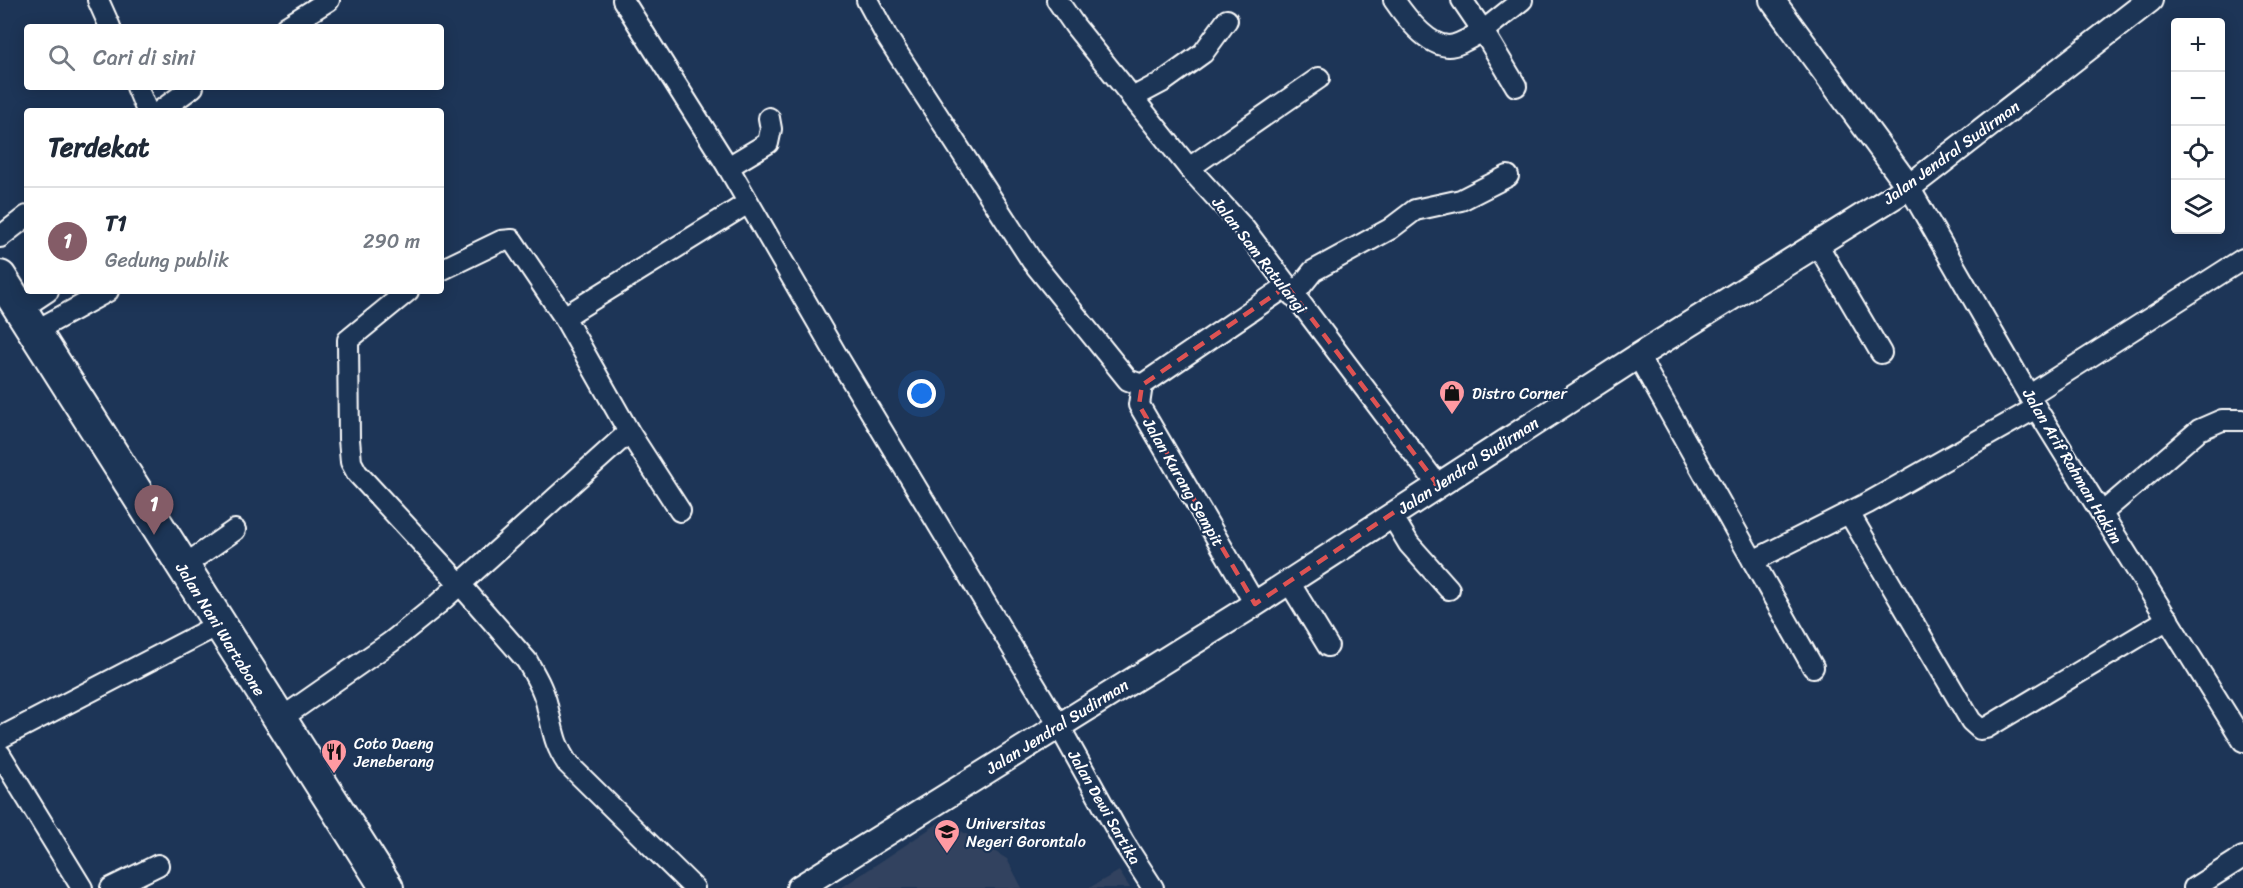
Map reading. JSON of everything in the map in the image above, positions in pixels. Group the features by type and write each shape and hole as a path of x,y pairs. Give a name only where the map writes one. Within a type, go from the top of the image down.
{"main road":[{"name":"Jalan Nani Wartabone","path":"0,277 218,625 387,888"}],"street":[{"path":"98,0 109,24"},
{"path":"291,24 329,0"},
{"name":"Jalan Dewi Sartika","path":"623,0 728,167 1058,724 1124,843 1153,888"},
{"path":"867,0 887,37 1032,261 1128,380 1142,385 1290,291 1313,272 1390,229 1415,210 1461,200 1508,176"},
{"name":"Jalan Sam Ratulangi","path":"1058,0 1075,26 1189,168 1243,227 1437,484"},
{"path":"1394,0 1416,26 1442,45 1453,45 1483,31 1522,0"},
{"path":"1462,0 1516,86"},
{"path":"1772,0 1909,187"},
{"name":"Jalan Jendral Sudirman","path":"799,888 1058,724 1255,604 1437,484 1909,187 2150,0"},
{"path":"1132,98 1164,81 1203,53 1227,20"},
{"path":"1189,168 1319,78"},
{"path":"138,90 146,108"},
{"path":"168,108 189,90"},
{"path":"728,167 768,143 771,129 769,118"},
{"name":"Jalan Arif Rahman Hakim","path":"1909,187 2033,402 2243,741"},
{"path":"564,317 748,203"},
{"path":"0,237 24,218"},
{"path":"444,269 501,241 512,240 564,317 629,432 680,511"},
{"path":"1817,244 1881,353"},
{"path":"1753,561 1849,513 2033,402 2243,259"},
{"path":"28,320 46,294"},
{"path":"28,320 100,294"},
{"path":"404,294 348,340 351,462 357,473 387,508 459,583 527,662 539,682 548,709 555,744 567,763 694,888"},
{"path":"1638,356 1813,667"},
{"name":"Jalan Kurang Sempit","path":"1142,385 1139,405 1255,604"},
{"path":"2102,513 2199,430 2222,420 2243,420"},
{"path":"279,720 391,642 629,432"},
{"path":"1849,513 1971,721 1980,729 1986,728 2168,619"},
{"path":"1391,514 1409,544 1449,589"},
{"path":"182,567 234,530"},
{"path":"1289,582 1328,646"},
{"path":"0,738 218,625"},
{"path":"2,761 82,888"},
{"path":"2194,888 2243,857"},
{"path":"111,888 158,865"}],"highlighted area":[{"path":"1287,286 1437,484 1255,604 1139,405 1142,385"}],"shaded area":[{"name":"Universitas Negeri Gorontalo","path":"943,820 1007,859 1022,888 841,888"},
{"name":"Universitas Negeri Gorontalo","path":"1119,871 1130,888 1089,888"}],"place":[{"name":"Distro Corner","path":"1452,416"},
{"name":"T1","path":"154,535"},
{"name":"Coto Daeng Jeneberang","path":"334,775"},
{"name":"Universitas Negeri Gorontalo","path":"947,855"}]}
